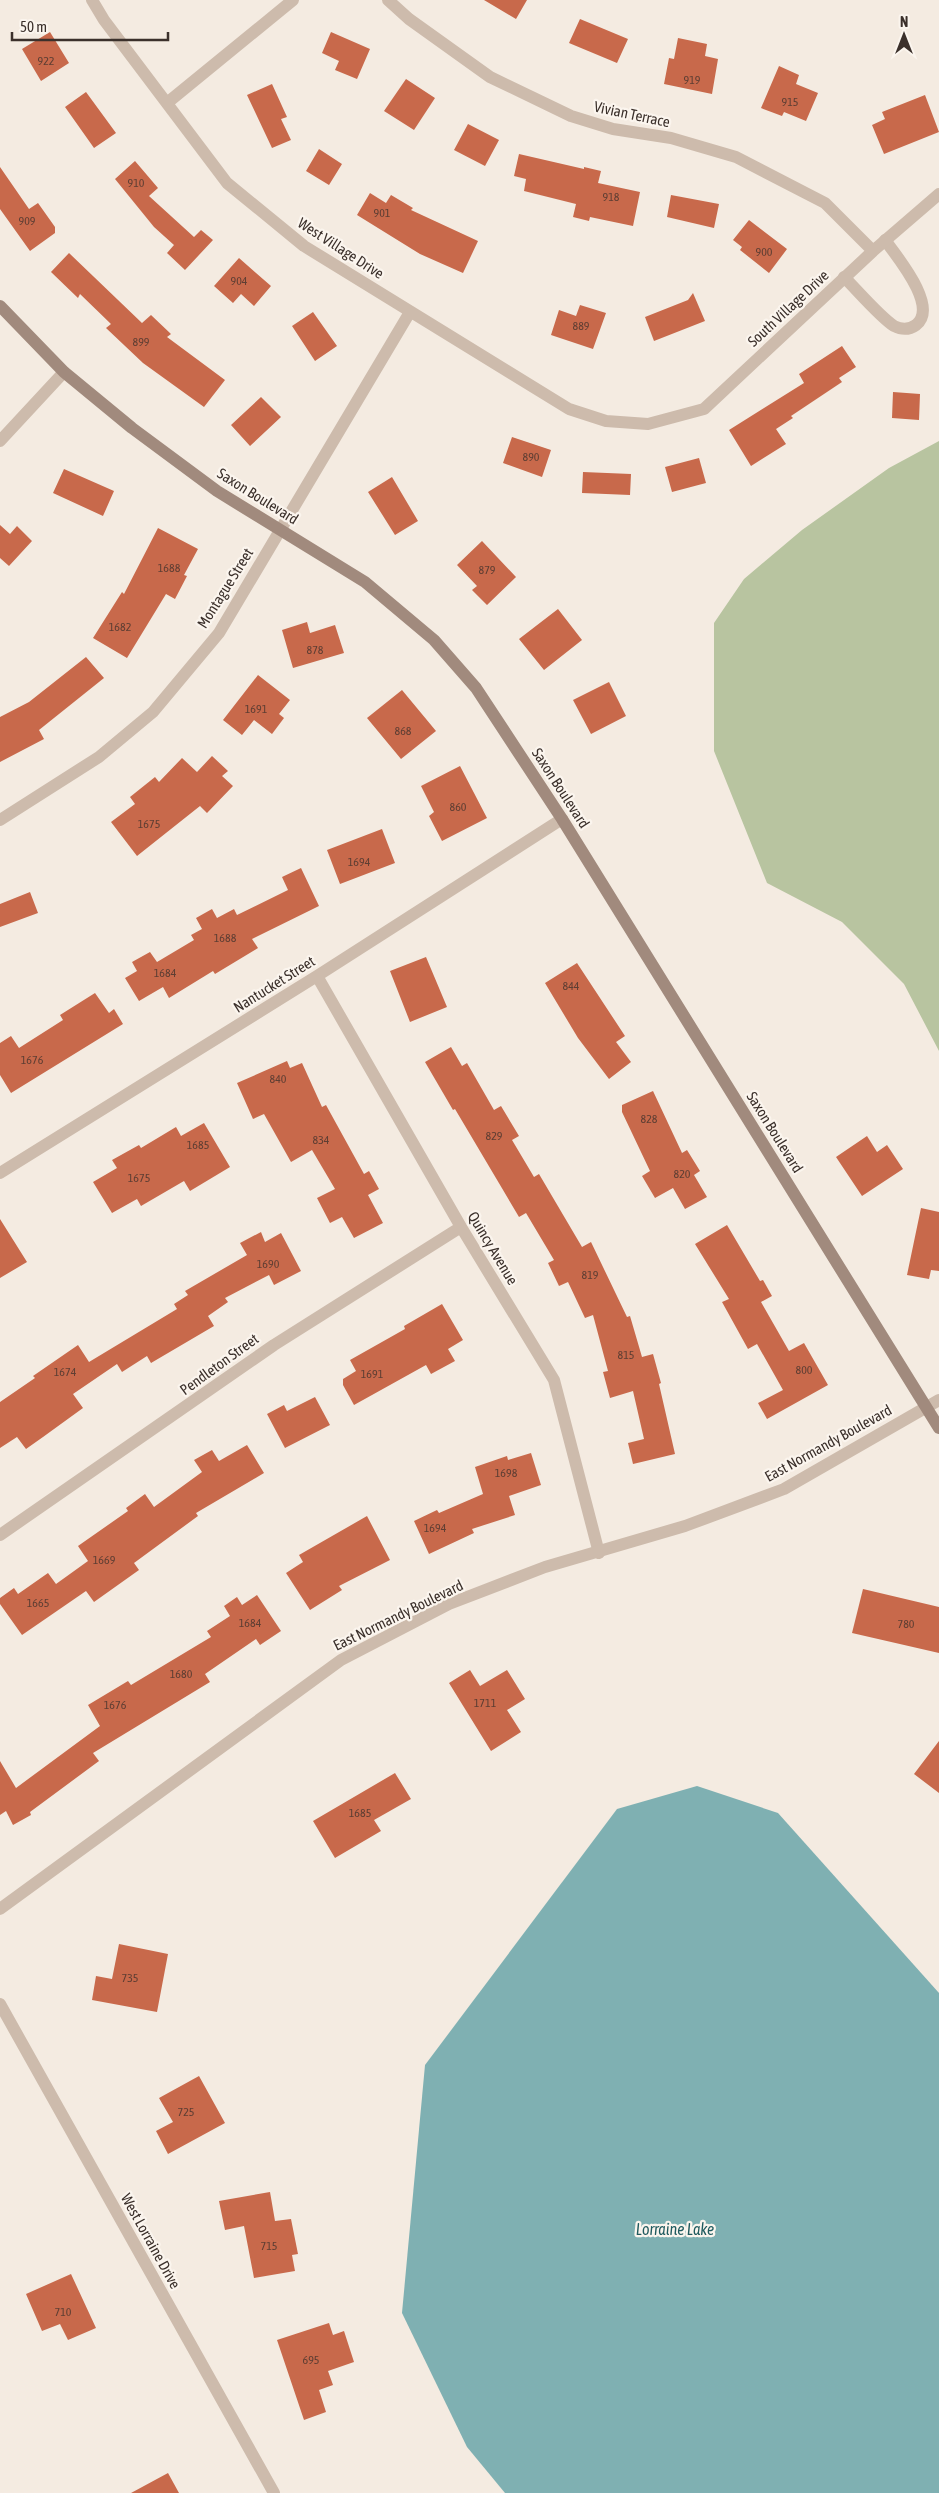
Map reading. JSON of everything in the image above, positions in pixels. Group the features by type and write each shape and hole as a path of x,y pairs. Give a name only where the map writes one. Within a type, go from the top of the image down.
{"main road":[{"name":"Saxon Boulevard","path":"0,306 64,372 132,428 217,491 365,582 434,640 476,688 562,819 939,1428"}],"street":[{"name":"West Village Drive","path":"92,0 227,183 304,246 569,409 606,421 648,424"},
{"path":"167,103 293,0"},
{"name":"Vivian Terrace","path":"388,0 408,19 490,78 571,116 613,129 671,138 736,157 824,203 873,250"},
{"name":"South Village Drive","path":"648,424 704,409 873,250 939,194"},
{"path":"844,278 893,325 903,329 911,328 921,322 926,309 917,286 884,240"},
{"name":"Montague Street","path":"0,820 100,757 153,712 219,632 410,312"},
{"path":"0,442 64,372"},
{"name":"Nantucket Street","path":"0,1173 318,976 562,819"},
{"name":"Quincy Avenue","path":"318,976 461,1227 554,1380 600,1553"},
{"name":"Pendleton Street","path":"0,1536 274,1345 461,1227"},
{"name":"East Normandy Boulevard","path":"0,1909 341,1660 449,1604 545,1567 600,1553 685,1526 784,1489 939,1400"},
{"name":"West Lorraine Drive","path":"0,2004 274,2493"}],"green space":[{"path":"939,441 939,1051 904,984 842,922 767,883 714,751 714,623 744,579 802,530 889,468"}],"water":[{"name":"Lorraine Lake","path":"697,1786 778,1813 939,1993 939,2493 505,2493 467,2447 402,2313 425,2065 617,1809"}],"building":[{"path":"484,0 527,0 516,19"},
{"path":"580,19 628,39 617,63 569,43"},
{"path":"50,32 69,63 41,81 22,49"},
{"path":"331,32 370,49 357,79 335,70 339,61 322,53"},
{"path":"678,38 707,44 705,56 718,59 712,94 664,84 669,58 674,59"},
{"path":"779,66 799,75 796,84 818,93 806,121 784,112 782,116 761,108"},
{"path":"406,79 435,98 414,130 384,111"},
{"path":"272,84 287,117 281,119 291,140 272,148 247,95"},
{"path":"86,92 116,133 94,148 65,107"},
{"path":"925,95 939,132 884,154 872,125 885,119 882,112"},
{"path":"468,124 499,140 485,166 454,150"},
{"path":"319,149 342,164 329,185 306,171"},
{"path":"519,154 601,171 598,183 640,192 633,226 590,217 589,221 573,217 576,204 524,191 526,179 514,176"},
{"path":"135,161 158,188 149,196 194,237 201,230 213,240 185,270 167,253 174,245 154,227 115,179"},
{"path":"0,167 29,209 38,203 55,227 55,233 30,251 0,209"},
{"path":"370,193 386,203 391,195 413,208 411,210 478,241 463,273 420,254 357,215"},
{"path":"671,195 719,204 714,228 667,217"},
{"path":"749,220 787,249 769,273 740,250 742,247 733,240"},
{"path":"69,253 142,323 151,315 171,334 167,337 225,380 204,407 143,363 106,328 111,324 80,294 78,298 51,272"},
{"path":"239,258 271,286 254,306 241,294 233,303 214,286"},
{"path":"693,293 705,321 654,341 645,317 688,300"},
{"path":"580,305 606,313 593,349 551,335 559,310 576,316"},
{"path":"313,312 337,346 315,361 292,326"},
{"path":"842,346 856,367 839,378 842,382 791,416 793,418 776,429 786,444 751,466 729,430 804,383 799,374"},
{"path":"893,392 920,394 919,420 892,418"},
{"path":"261,397 281,417 250,446 231,425"},
{"path":"512,437 551,450 542,477 503,463"},
{"path":"699,458 706,483 672,492 665,467"},
{"path":"64,469 114,491 103,516 53,493"},
{"path":"583,472 631,474 630,495 582,493"},
{"path":"392,477 418,521 395,535 368,492"},
{"path":"0,525 10,534 17,526 32,541 9,566 0,558"},
{"path":"158,528 198,549 184,575 187,576 175,599 166,594 127,658 93,638 122,592 124,594"},
{"path":"482,541 516,577 487,605 472,590 477,586 457,565"},
{"path":"558,609 582,640 544,670 519,639"},
{"path":"307,622 310,633 335,625 344,653 293,668 282,630"},
{"path":"86,657 104,678 39,730 44,739 0,762 0,717 29,702"},
{"path":"258,675 290,700 279,714 284,718 272,734 254,720 242,735 223,720"},
{"path":"609,682 626,716 591,734 573,700"},
{"path":"402,690 436,731 401,759 367,718"},
{"path":"212,756 228,771 222,776 233,786 207,813 200,806 137,856 111,822 135,804 130,797 155,777 159,782 182,758 197,772"},
{"path":"460,766 487,818 442,841 429,816 434,812 421,786"},
{"path":"382,829 395,863 340,884 327,850"},
{"path":"301,868 319,906 252,939 258,948 215,974 213,971 169,998 163,987 139,1001 125,978 137,971 132,962 150,952 157,962 194,940 191,935 202,929 196,918 212,909 217,918 234,909 237,915 288,890 282,877"},
{"path":"30,892 38,913 0,927 0,904"},
{"path":"426,957 447,1007 410,1022 390,971"},
{"path":"577,963 625,1036 616,1042 631,1062 609,1079 578,1038 545,983"},
{"path":"95,993 109,1013 114,1009 123,1024 11,1093 0,1075 0,1043 11,1036 19,1048 63,1020 60,1015"},
{"path":"451,1047 462,1066 467,1063 494,1110 501,1106 519,1136 512,1140 534,1177 539,1174 582,1247 591,1242 627,1317 630,1316 642,1357 653,1354 661,1383 659,1384 675,1454 633,1464 628,1443 644,1439 633,1391 610,1398 603,1372 608,1371 593,1315 585,1318 568,1282 559,1286 548,1263 554,1260 526,1213 519,1217 425,1062"},
{"path":"287,1061 290,1068 302,1063 322,1107 326,1105 364,1174 369,1171 379,1189 368,1195 383,1223 354,1238 342,1217 330,1223 317,1198 335,1189 312,1150 291,1162 264,1114 253,1119 237,1083"},
{"path":"653,1091 682,1153 687,1150 700,1171 694,1175 707,1197 685,1209 673,1188 655,1198 642,1176 650,1171 622,1112 622,1105"},
{"path":"204,1123 230,1167 190,1191 184,1181 141,1206 137,1199 112,1213 93,1182 117,1168 112,1160 139,1145 141,1148 176,1127 181,1136"},
{"path":"867,1136 877,1152 887,1145 903,1169 862,1196 836,1157"},
{"path":"921,1208 939,1212 939,1271 931,1270 929,1279 907,1275"},
{"path":"0,1219 27,1262 0,1278"},
{"path":"727,1225 760,1281 763,1280 772,1296 761,1302 789,1351 804,1343 828,1385 767,1419 758,1403 783,1390 757,1344 748,1349 722,1302 729,1299 695,1244"},
{"path":"261,1232 265,1242 281,1233 301,1271 274,1285 269,1275 225,1298 228,1302 208,1316 214,1326 151,1363 147,1356 122,1372 117,1364 73,1394 83,1408 43,1437 26,1449 17,1437 0,1448 0,1402 35,1378 33,1376 78,1345 89,1362 177,1309 174,1304 188,1295 185,1291 247,1255 240,1243"},
{"path":"442,1304 463,1340 448,1349 455,1361 431,1374 426,1365 354,1405 343,1385 343,1379 356,1371 350,1360 405,1329 404,1326"},
{"path":"315,1397 330,1425 285,1448 267,1414 284,1405 287,1411"},
{"path":"247,1445 264,1473 196,1513 198,1516 134,1563 139,1570 94,1602 86,1591 22,1635 0,1604 0,1598 14,1588 18,1594 48,1573 56,1584 88,1561 78,1546 128,1511 126,1508 145,1494 154,1507 202,1472 194,1460 212,1450 219,1461"},
{"path":"531,1453 541,1485 509,1496 515,1515 472,1529 474,1533 429,1554 414,1521 437,1510 439,1513 483,1494 475,1467 507,1456 508,1460"},
{"path":"367,1516 390,1560 339,1586 342,1590 310,1610 286,1573 303,1562 299,1555"},
{"path":"863,1589 939,1607 939,1653 852,1633"},
{"path":"257,1595 281,1631 260,1645 256,1639 205,1674 210,1682 93,1753 99,1761 30,1812 31,1815 13,1825 6,1811 0,1815 0,1761 16,1788 100,1726 88,1705 128,1681 131,1685 211,1637 207,1631 230,1616 224,1606 237,1597 242,1605"},
{"path":"470,1670 480,1686 507,1670 525,1699 507,1710 521,1732 491,1751 449,1683"},
{"path":"939,1741 939,1793 914,1774"},
{"path":"395,1773 411,1799 374,1820 381,1831 335,1858 313,1821"},
{"path":"119,1944 168,1954 157,2012 92,2000 96,1976 112,1979"},
{"path":"199,2076 225,2123 168,2154 156,2131 173,2122 159,2098"},
{"path":"270,2192 275,2221 291,2219 298,2254 292,2255 295,2271 254,2278 244,2226 225,2230 219,2201"},
{"path":"71,2274 96,2328 68,2340 60,2324 42,2331 26,2294"},
{"path":"329,2323 333,2335 344,2331 354,2362 328,2371 333,2385 319,2390 326,2412 304,2420 277,2340"},
{"path":"168,2473 179,2493 131,2493"}]}
